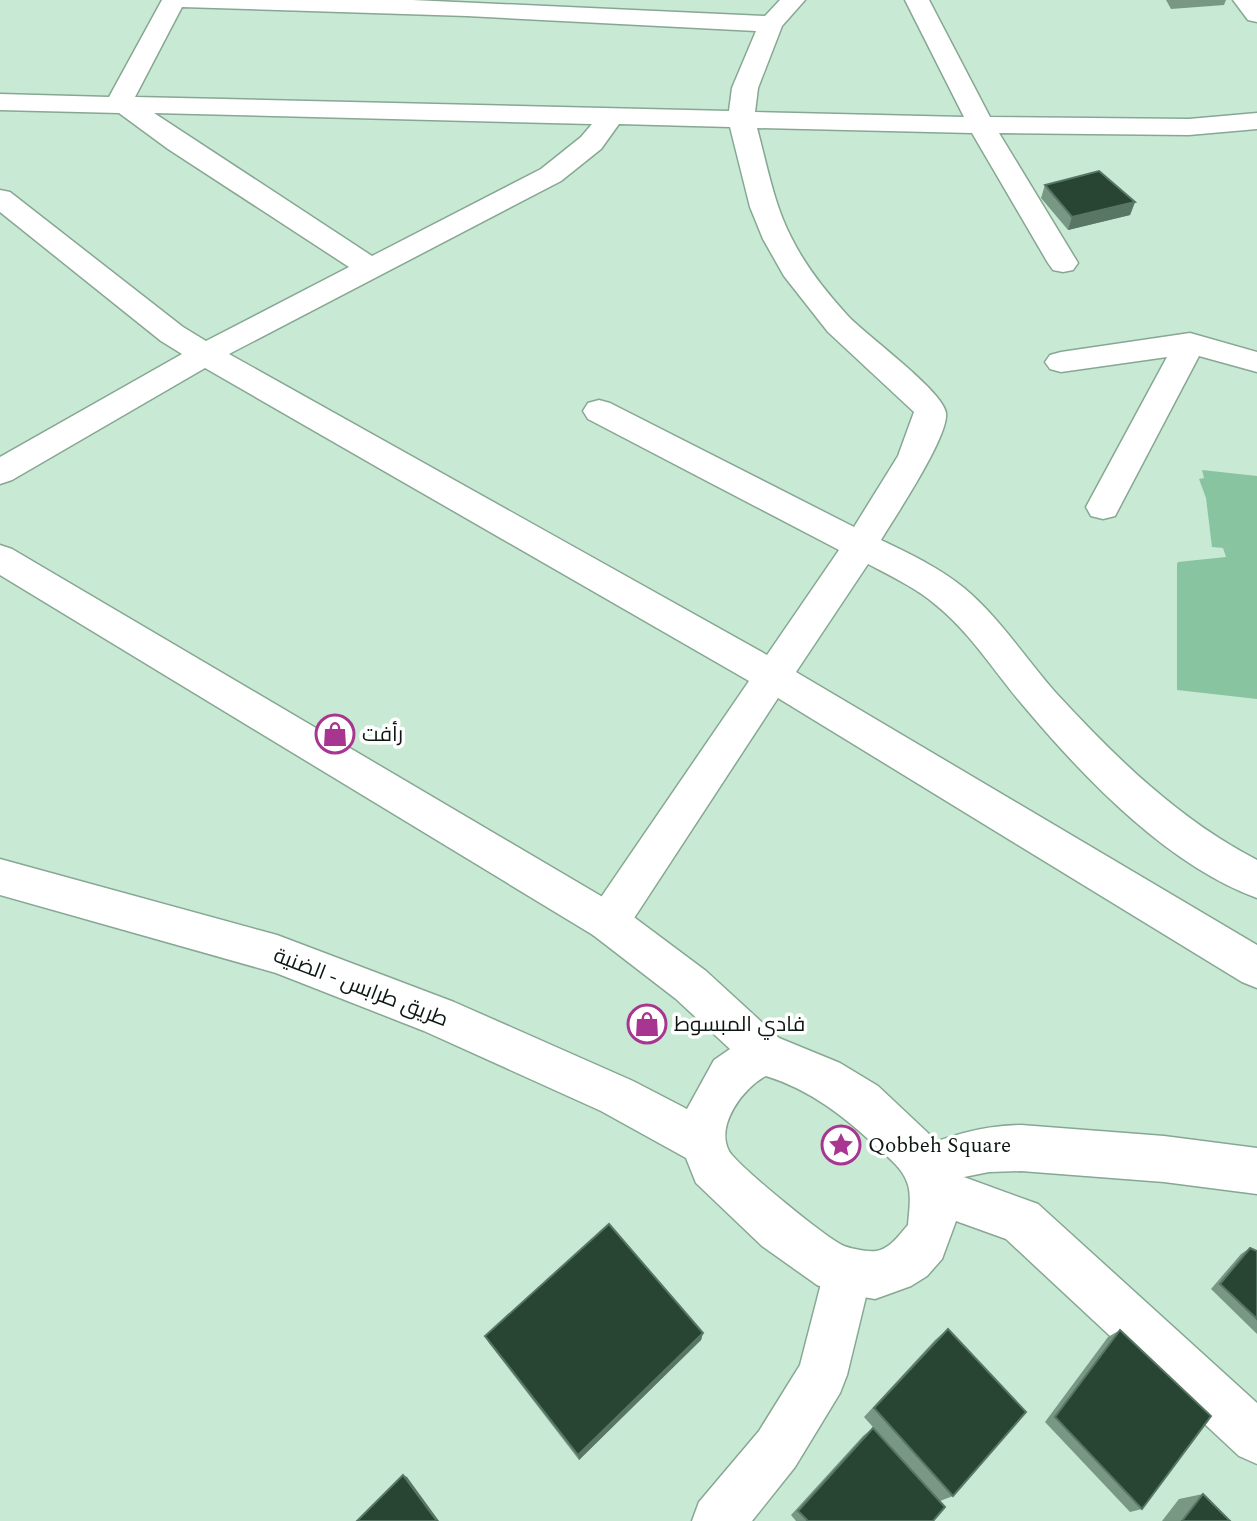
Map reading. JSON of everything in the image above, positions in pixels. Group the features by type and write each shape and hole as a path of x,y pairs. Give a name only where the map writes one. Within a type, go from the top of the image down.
{"street":[{"path":"123,105 176,0 469,4 771,24"},
{"path":"608,922 860,546 914,458 930,418 930,410 922,400 839,325 799,276 777,239 764,207 741,119 746,88 771,24 793,0"},
{"path":"917,0 981,125 1063,263"},
{"path":"1245,0 1257,15"},
{"path":"0,102 981,125 1189,127 1257,121"},
{"path":"123,105 369,267"},
{"path":"3,467 205,354 551,175 591,143 612,116"},
{"path":"1189,127 1257,137"},
{"path":"0,198 172,334 595,571 1257,968"},
{"path":"1103,508 1190,343"},
{"path":"1061,362 1190,343 1257,362"},
{"path":"599,411 948,594 974,617 1041,701 1109,770 1170,824 1213,856 1257,880"},
{"path":"0,558 608,922 689,981 728,1015 765,1055 824,1078 862,1102 912,1149 929,1179 932,1226 925,1242 910,1259 894,1269 875,1275 834,1268 746,1201 712,1167 704,1143 703,1124 730,1075 749,1061 765,1055"},
{"name":"طريق طرابس - الضنية","path":"0,877 277,954 451,1021 617,1096 704,1143"},
{"path":"929,1179 964,1154 989,1149 1021,1148 1257,1171"},
{"path":"929,1179 1021,1221 1257,1438"},
{"path":"718,1521 777,1449 822,1375 848,1272"}],"green space":[{"path":"1202,470 1257,476 1257,699 1177,690 1177,564 1226,557 1223,548 1212,547 1206,498 1199,479 1204,478"}],"building":[{"path":"1099,171 1135,202 1072,217 1045,185"},
{"path":"609,1224 703,1333 578,1455 485,1336"},
{"path":"1250,1248 1257,1251 1257,1319 1220,1284"},
{"path":"948,1329 1026,1412 953,1496 874,1408"},
{"path":"1120,1330 1211,1416 1142,1509 1055,1417"},
{"path":"873,1428 945,1507 933,1521 808,1521 798,1511"},
{"path":"403,1475 437,1521 357,1521"},
{"path":"1203,1494 1230,1521 1182,1521"}],"place":[{"name":"رأفت","path":"335,734"},
{"name":"فادي المبسوط","path":"647,1024"},
{"name":"Qobbeh Square","path":"841,1145"}]}
